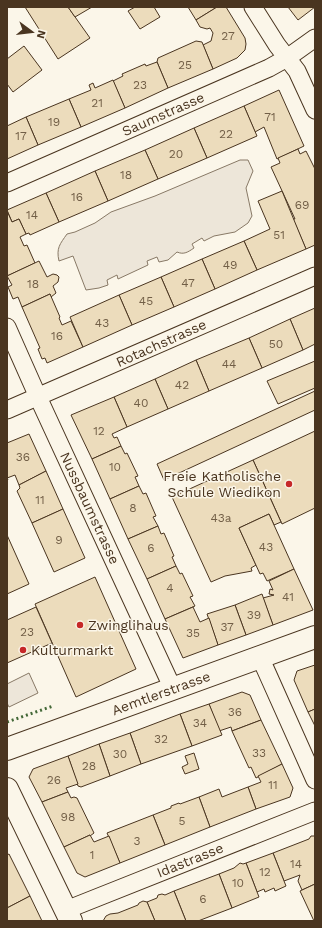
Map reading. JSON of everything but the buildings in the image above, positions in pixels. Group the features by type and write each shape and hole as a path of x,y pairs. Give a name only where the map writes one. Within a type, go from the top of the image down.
{"street":[{"path":"253,7 277,45 297,71 315,110"},
{"name":"Saumstrasse","path":"7,183 269,68 287,58 315,38"},
{"name":"Rotachstrasse","path":"7,410 315,276"},
{"name":"Nussbaumstrasse","path":"7,327 173,689"},
{"name":"Aemtlerstrasse","path":"7,749 315,637"},
{"path":"260,656 315,780"},
{"path":"7,789 68,916"},
{"name":"Idastrasse","path":"68,916 315,811"}],"shaded area":[{"path":"240,160 248,160 253,171 246,188 252,216 248,223 235,232 214,236 204,241 202,238 192,244 194,248 188,252 177,252 168,260 159,262 157,257 147,261 148,265 118,279 117,275 107,280 108,285 99,288 86,290 73,256 59,261 59,246 67,234 95,223 111,212 155,196"},
{"path":"29,673 38,693 9,707 7,703 7,684"}],"hedge":[{"path":"7,722 53,706"}],"place":[{"name":"Freie Katholische Schule Wiedikon","path":"289,484"},
{"name":"Zwinglihaus","path":"80,625"},
{"name":"Kulturmarkt","path":"23,650"}]}
